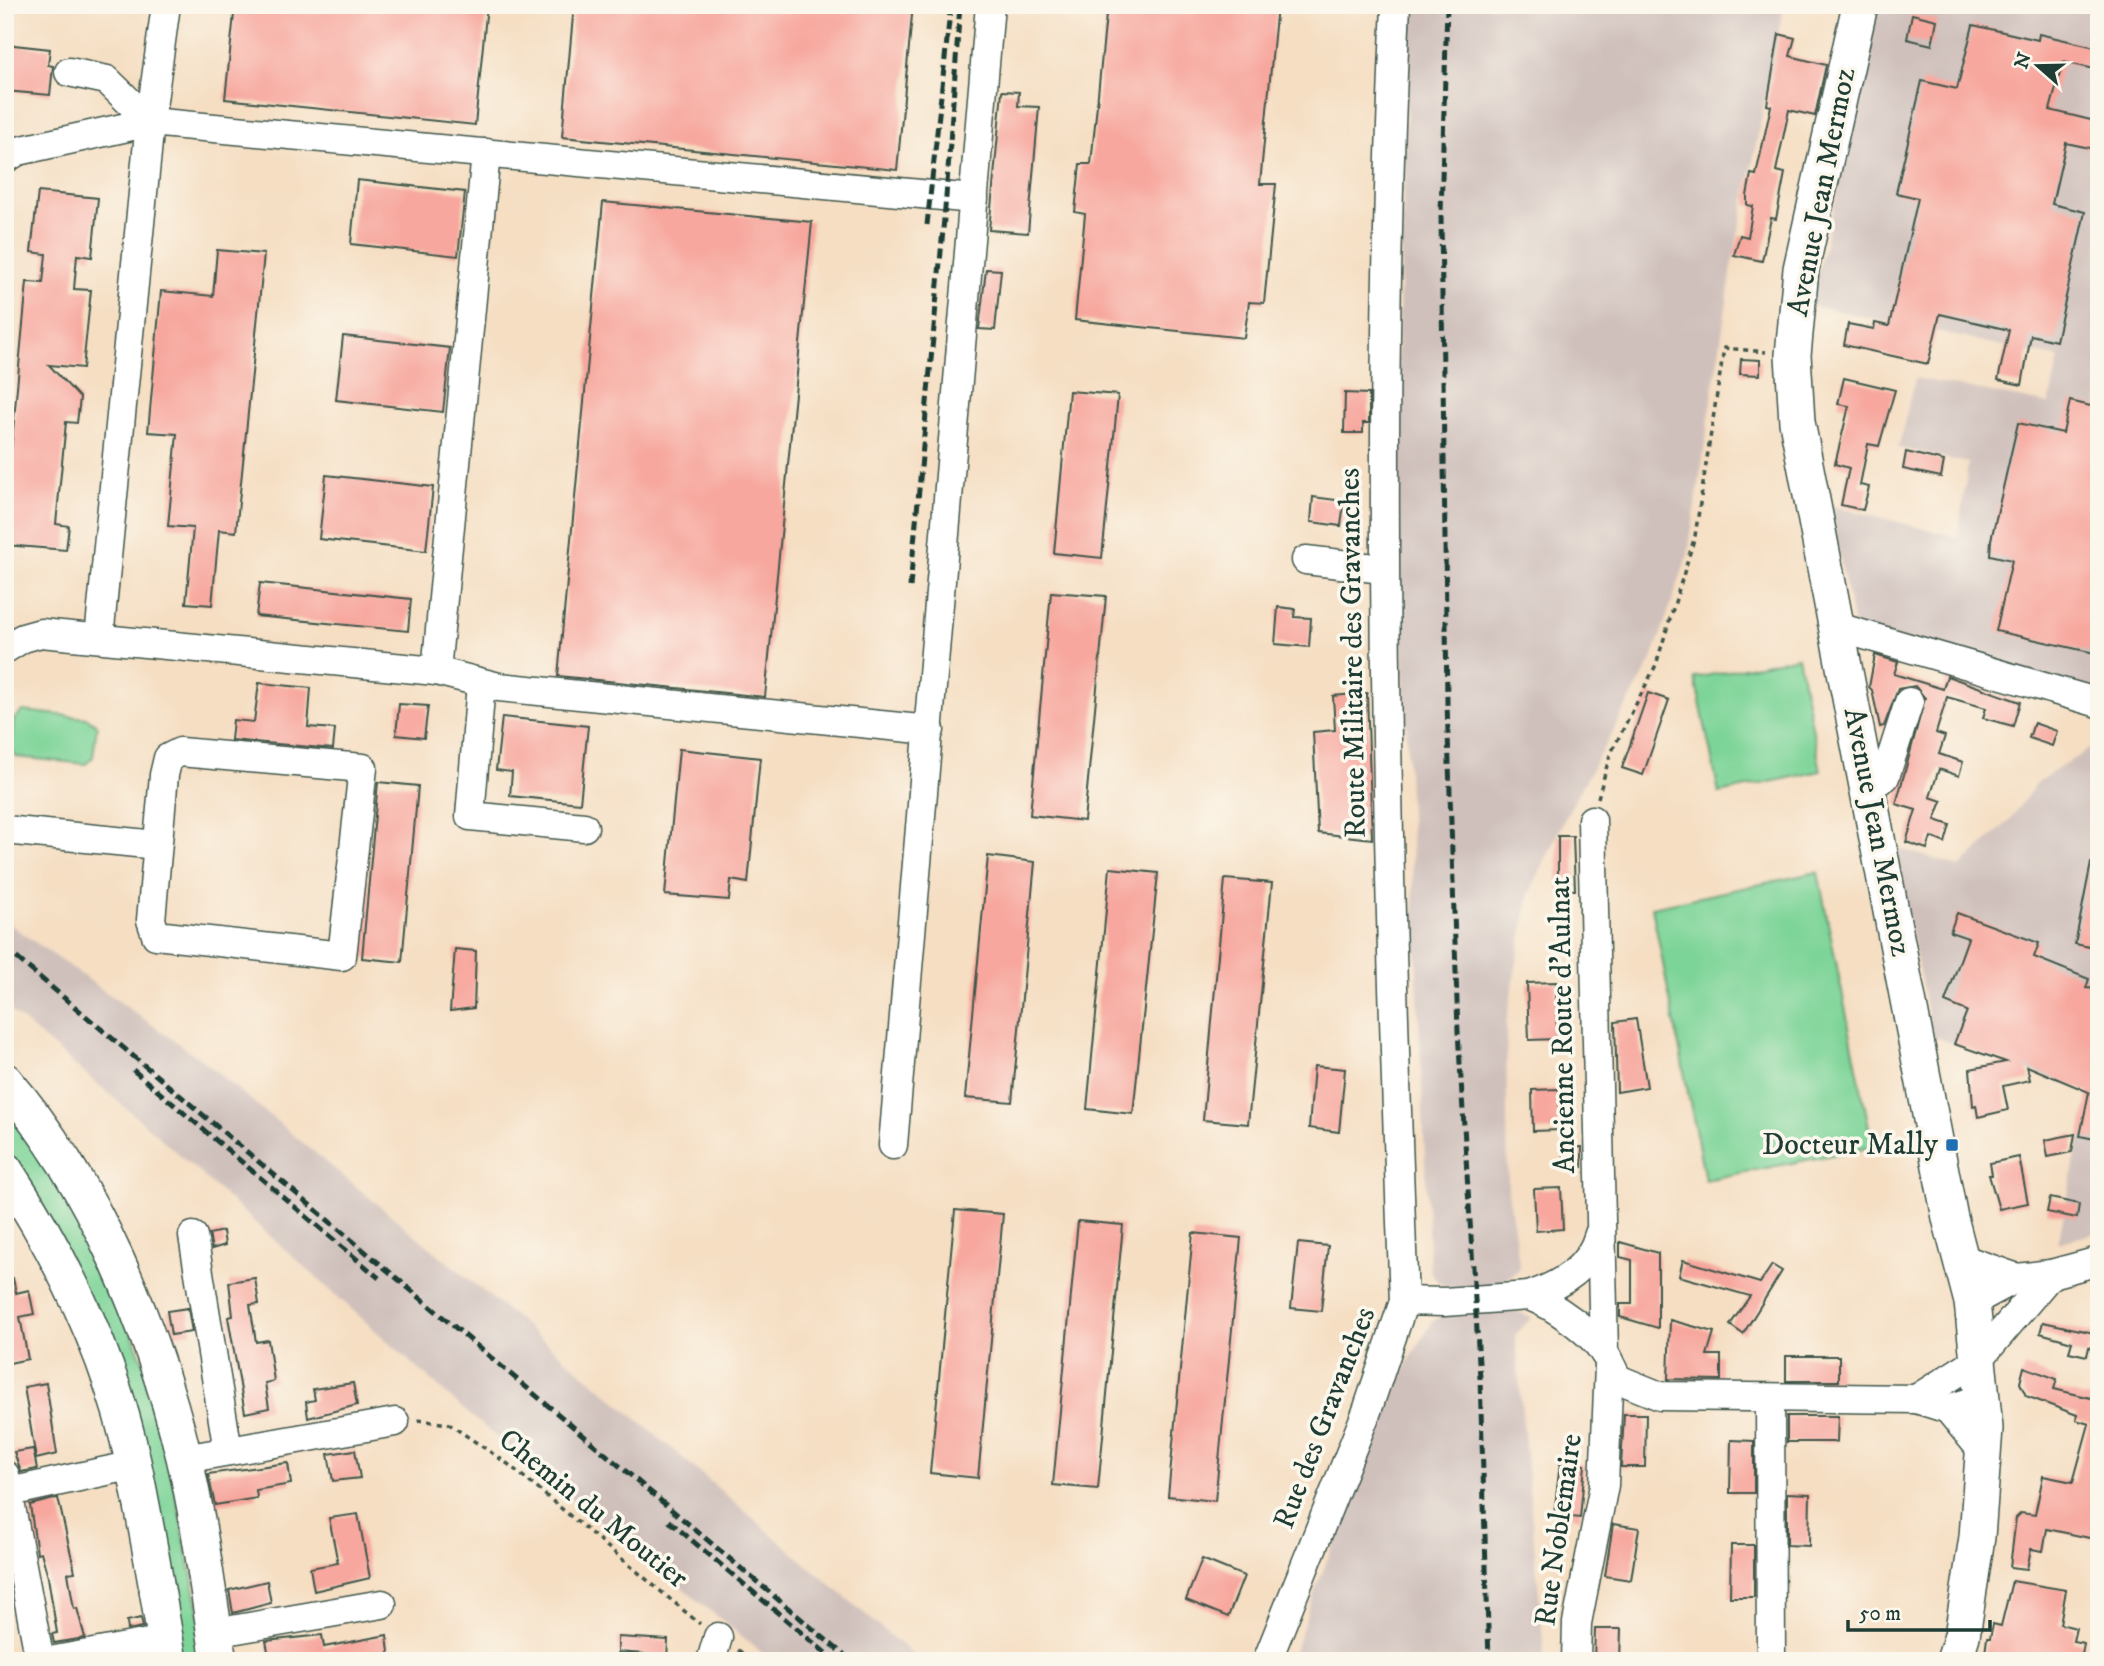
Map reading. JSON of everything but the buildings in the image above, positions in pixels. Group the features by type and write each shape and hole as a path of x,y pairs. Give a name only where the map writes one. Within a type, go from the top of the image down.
{"main road":[{"name":"Avenue Jean Mermoz","path":"1860,5 1801,269 1793,355 1797,422 1960,1258 1972,1303 1979,1359 1983,1398 1983,1452 1977,1537 1962,1636 1954,1661"},
{"path":"5,1082 57,1154 104,1234 151,1346 184,1459 217,1647"},
{"path":"5,1170 60,1260 80,1305 117,1406 134,1465 162,1652"}],"street":[{"path":"99,638 150,122 166,5"},
{"path":"894,1144 989,5"},
{"name":"Route Militaire des Gravanches","path":"1396,5 1388,168 1383,569 1404,1301"},
{"path":"69,72 107,80 150,122"},
{"path":"5,159 18,151 150,122 974,200"},
{"path":"436,671 486,153"},
{"path":"1306,559 1383,569"},
{"path":"1837,627 2099,703"},
{"path":"6,647 41,632 436,671 481,684 930,730"},
{"path":"481,684 470,816 584,827"},
{"path":"1869,786 1885,777 1909,702"},
{"path":"173,753 363,768 342,956 156,935 151,920 157,845 166,765 173,753"},
{"name":"Ancienne Route d'Aulnat","path":"1592,820 1601,1228 1607,1359"},
{"path":"5,830 157,845"},
{"name":"Ancienne Route d'Aulnat","path":"1521,1296 1546,1290 1585,1264 1595,1248 1601,1228"},
{"path":"192,1236 229,1451"},
{"path":"1960,1258 2017,1278"},
{"path":"1972,1303 2017,1278 2051,1274 2099,1261"},
{"path":"1916,1399 1979,1359 2051,1274"},
{"path":"1521,1296 1552,1306 1607,1359 1618,1379 1660,1395 1770,1399 1916,1399 1948,1409 1983,1452"},
{"name":"Rue des Gravanches","path":"1267,1661 1367,1411 1404,1301 1444,1302 1521,1296"},
{"name":"Rue Noblemaire","path":"1576,1661 1577,1623 1604,1485 1607,1359"},
{"path":"1948,1409 1983,1398"},
{"path":"1770,1399 1771,1661"},
{"path":"184,1459 395,1422"},
{"path":"40,1661 6,1487 134,1465"},
{"path":"217,1647 382,1604"},
{"path":"50,1661 162,1652"}],"path":[{"path":"1592,820 1610,755 1656,665 1695,536 1724,348 1793,355"},
{"name":"Chemin du Moutier","path":"395,1422 422,1420 450,1424 508,1464 714,1649 754,1661"}],"shaded area":[{"path":"1410,5 1784,5 1734,255 1688,555 1651,662 1567,814 1529,894 1506,1024 1508,1190 1520,1269 1490,1291 1449,1289 1438,1282 1430,1271 1397,519 1397,372"},
{"path":"1877,5 2099,5 2099,703 1855,632 1829,505 1958,537 1968,463 1898,448 1915,378 2049,404 2059,358 1810,305 1863,85 1864,67"},
{"path":"2099,743 2099,1232 2058,1243 2089,1092 1932,1036 1894,847 1960,867 2009,821 2037,782"},
{"path":"5,921 202,1060 589,1378 920,1661 772,1661 471,1416 147,1126 5,1006"},
{"path":"1503,1306 1532,1317 1515,1335 1545,1661 1291,1661 1316,1588 1408,1362 1433,1321 1450,1309"}],"green space":[{"path":"1798,657 1821,771 1719,793 1695,678"},
{"path":"23,711 87,718 97,725 93,757 86,764 16,757 11,748 14,719"},
{"path":"1818,872 1873,1147 1705,1180 1652,907"},
{"path":"5,1099 92,1234 155,1392 209,1661 180,1661 42,1206 5,1150"}],"railway":[{"path":"910,587 946,197 960,5"},
{"path":"1447,5 1441,214 1447,703 1458,1032 1480,1378 1489,1661"},
{"path":"927,225 950,12"},
{"path":"5,948 851,1661"},
{"path":"133,1070 379,1278"},
{"path":"669,1521 835,1661"}],"place":[{"name":"Docteur Mally","path":"1952,1145"}]}
